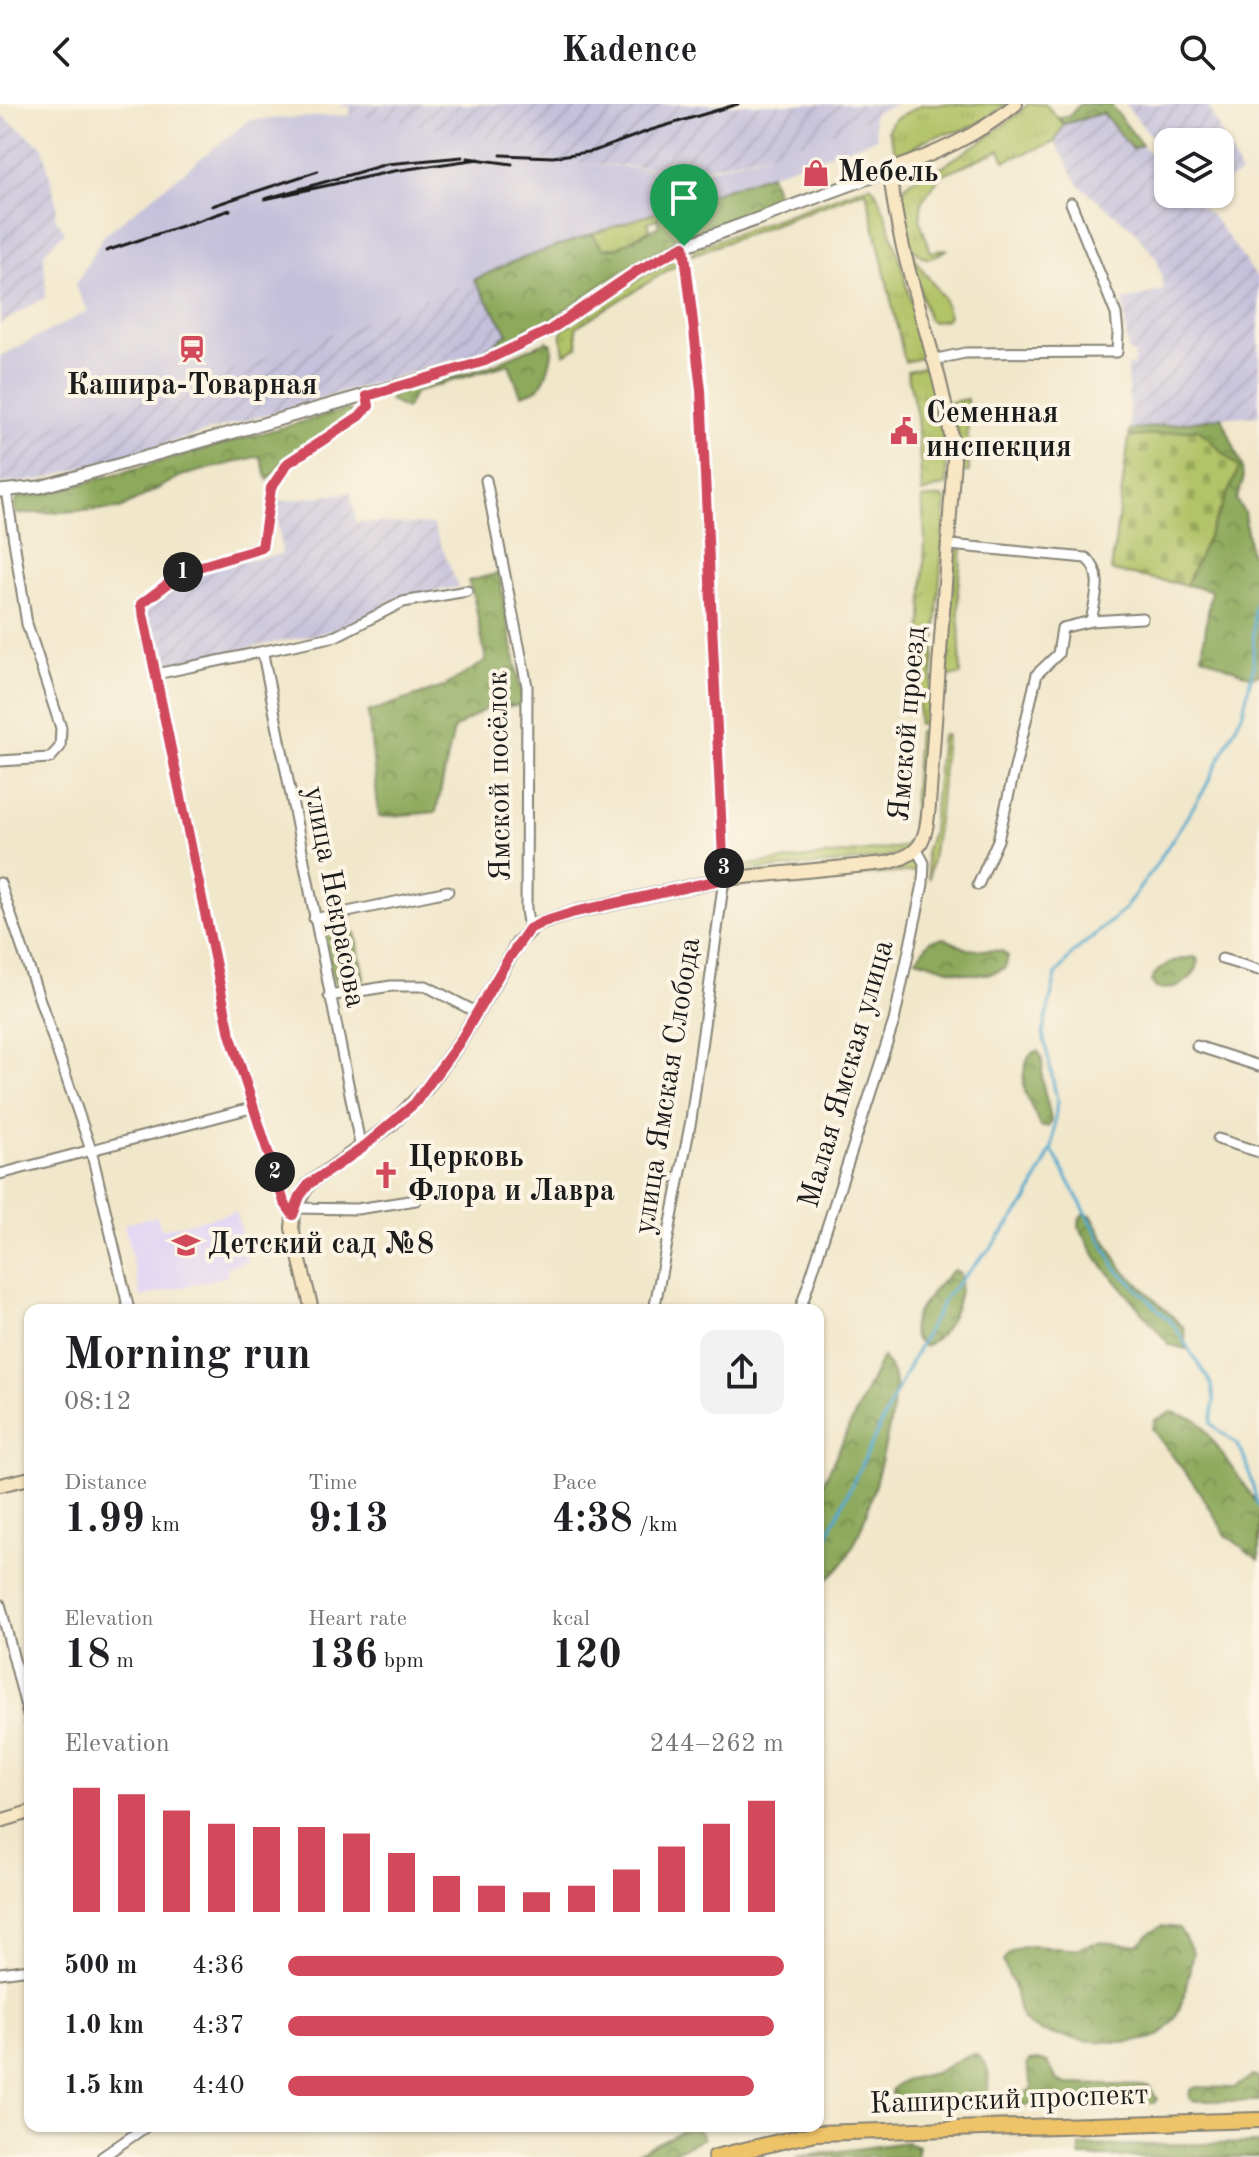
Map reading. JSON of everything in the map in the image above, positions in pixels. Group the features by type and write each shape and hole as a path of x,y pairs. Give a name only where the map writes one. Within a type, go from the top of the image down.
{"main road":[{"path":"890,170 960,141 1016,104"},
{"name":"Ямской проезд","path":"529,929 575,912 724,879 886,863 906,858 917,850 923,839 950,545 954,459 948,420 896,223 890,170"},
{"path":"310,1304 294,1239 293,1212 309,1184 361,1149 415,1103 459,1043 529,929"},
{"path":"0,1485 24,1479"},
{"path":"0,1821 24,1814"},
{"name":"Каширский проспект","path":"715,2157 827,2133 1259,2120"}],"street":[{"path":"0,761 50,758 60,747 61,728 27,624 3,490 40,487 485,361 550,330 637,271 684,246 890,170"},
{"path":"932,360 965,353 1117,352 1116,314 1071,203"},
{"name":"улица Ямская Слобода","path":"655,1304 691,1120 724,879 701,390 684,246"},
{"path":"367,396 369,406 360,416 288,463 271,488 262,548 185,571 141,604 230,1034 284,1202 293,1212 357,1209 416,1200"},
{"name":"Ямской посёлок","path":"486,480 527,686 526,910 529,929"},
{"path":"950,545 1086,558 1092,563 1099,580 1091,621"},
{"path":"156,674 263,654 336,636 403,602 467,591"},
{"path":"978,885 998,840 1037,674 1058,654 1062,628 1091,621 1142,618"},
{"name":"улица Некрасова","path":"263,654 361,1149"},
{"name":"Малая Ямская улица","path":"802,1304 894,1021 923,884 924,863 917,850"},
{"path":"0,883 91,1150 128,1304"},
{"path":"314,919 448,891"},
{"path":"1222,959 1259,970"},
{"path":"329,996 391,986 426,986 476,1012"},
{"path":"1197,1046 1259,1066"},
{"path":"0,1174 255,1107"},
{"path":"1218,1139 1259,1152"},
{"path":"0,1604 24,1699"},
{"path":"0,1973 24,1970"},
{"path":"102,2157 138,2132"}],"shaded area":[{"path":"341,104 896,104 873,114 873,118 779,151 696,170 538,161 431,128 350,115 350,107"},
{"path":"1125,104 1207,104 1219,128 1154,128 1154,140"},
{"path":"1103,113 1132,149 1142,145 1154,158 1154,208 1202,208 1213,217 1259,280 1259,416 1222,417 1130,430 1127,366 1133,366 1135,354 1128,352 1123,301 1164,290 1157,259 1133,229 1079,185 1055,142 1064,124"},
{"path":"0,114 43,147 57,206 55,217 65,232 44,252 46,297 0,324"},
{"path":"350,115 386,119 536,149 538,161 656,169 706,170 779,151 873,118 877,138 512,262 474,280 208,379 67,421 0,437 0,356 88,311 75,286 103,236 249,120"},
{"path":"1234,160 1241,174 1234,177"},
{"path":"474,280 508,333 483,352 40,480 0,484 0,437 67,421 208,379"},
{"path":"351,492 356,522 433,525 458,587 401,598 333,631 155,667 141,604 185,571 282,554 275,502"},
{"name":"Детский сад №8","path":"236,1212 248,1261 227,1267 228,1276 141,1297 124,1224 157,1216 161,1229"}],"green space":[{"path":"923,104 1006,104 973,126 930,138 897,156 888,130 893,120"},
{"path":"1028,104 1045,104 1064,124 1055,142 1005,161 1000,150 941,175 922,201 920,221 931,252 948,249 928,258 918,253 911,246 903,227 900,205 905,187 976,144"},
{"path":"1080,104 1110,104 1142,145 1132,149 1103,113 1064,124 1059,117 1069,116"},
{"path":"770,174 780,202 683,238 636,262 547,322 483,352 508,333 474,280 512,262 592,234 603,249 618,247 659,226 657,219 660,211"},
{"path":"870,185 877,194 893,236 925,357 905,362 866,190 692,255 695,248"},
{"path":"660,211 657,219 648,222 650,229 618,247 603,249 592,234"},
{"path":"913,256 943,298 949,315 947,319 932,322 928,319 911,258"},
{"path":"675,259 681,262 576,327 578,347 564,354 561,331 642,277"},
{"path":"547,341 552,344 549,367 542,383 530,392 521,395 509,364 415,392 406,409 389,401 396,394 488,367"},
{"path":"927,366 944,436 947,480 946,485 922,493 917,417 907,371"},
{"path":"967,399 969,472 962,472 958,434 950,402"},
{"path":"348,409 352,412 350,417 286,457 268,480 260,456 181,476 120,509 16,514 14,505 19,497 41,495"},
{"path":"1222,417 1242,467 1243,481 1236,500 1244,512 1250,552 1259,558 1259,674 1252,677 1202,656 1211,590 1186,585 1239,468 1198,429 1129,438 1130,430"},
{"path":"1198,429 1239,468 1186,585 1111,571 1129,438"},
{"path":"942,497 946,502 929,718 925,723 918,724 925,539 922,499"},
{"path":"956,549 962,549 958,589 961,675 950,676 946,674"},
{"path":"499,573 523,705 487,708 454,729 436,812 379,817 368,712 443,687 486,661 468,581"},
{"path":"918,732 928,733 920,829 907,850 896,855 827,864 739,871 729,867 901,847 911,840"},
{"path":"943,735 946,735 939,814 929,879 925,853 932,831"},
{"path":"916,861 919,871 728,889 730,885 738,883 890,869"},
{"path":"341,925 355,932 364,977 363,981 350,985 337,983 334,979 326,949 324,929"},
{"path":"944,938 967,949 1002,951 1008,956 1005,968 972,974 916,959 931,940"},
{"path":"1195,957 1199,961 1197,968 1183,984 1156,988 1151,981 1169,963"},
{"path":"1038,1051 1051,1123 1047,1127 1041,1127 1027,1097 1024,1082 1028,1059"},
{"path":"1085,1213 1091,1215 1122,1268 1184,1328 1186,1349 1170,1345 1098,1260 1079,1227 1080,1217"},
{"path":"955,1270 960,1274 960,1284 952,1316 940,1334 924,1346 915,1338 912,1329 915,1319 928,1297"},
{"path":"882,1357 891,1369 895,1389 876,1479 856,1540 838,1570 824,1581 824,1481"},
{"path":"1172,1412 1198,1420 1259,1506 1259,1560 1226,1535 1200,1492 1152,1429 1155,1420"},
{"path":"1162,1926 1179,1928 1193,1952 1181,2005 1164,2032 1136,2041 1092,2041 1049,2033 1023,2020 1003,1962 1009,1954 1034,1946 1071,1949 1100,1943 1139,1944"},
{"path":"975,2054 985,2064 989,2075 985,2101 980,2105 912,2107 895,2103 891,2091 895,2086 939,2071"},
{"path":"1029,2061 1048,2063 1057,2080 1067,2084 1149,2086 1157,2099 1154,2103 1020,2105 1022,2095 1032,2085 1026,2066"},
{"path":"1252,2076 1259,2078 1259,2101 1193,2101 1189,2098 1190,2090 1196,2087 1234,2088"},
{"path":"680,2132 700,2132 704,2138 662,2157 628,2157"},
{"path":"907,2142 918,2146 916,2157 796,2157"},
{"path":"1259,2143 1259,2157 1080,2157 1080,2146"}],"waterway":[{"path":"1259,587 1254,609 1253,668 1243,712 1203,792 1152,871 1123,911 1073,953 1056,975 1043,1033 1057,1100 1052,1150 1116,1268 1173,1324 1212,1385 1214,1401 1211,1424 1241,1451 1259,1509"},
{"path":"824,1550 830,1530 946,1296 992,1246 1027,1201 1051,1150"}],"railway":[{"path":"501,155 553,157 594,151 738,104"},
{"path":"462,157 387,164 265,199 394,171 479,159"},
{"path":"468,158 512,164"},
{"path":"212,206 318,171"},
{"path":"106,251 230,210"}],"place":[{"name":"Мебель","path":"816,173"},
{"name":"Кашира-Товарная","path":"192,349"},
{"name":"Семенная инспекция","path":"904,431"},
{"name":"Церковь Флора и Лавра","path":"386,1175"},
{"name":"Детский сад №8","path":"186,1245"}],"route":[{"path":"684,246 701,390 724,879 575,912 529,929 459,1043 415,1103 361,1149 309,1184 300,1196 293,1215 284,1202 230,1034 141,604 185,571 262,548 271,488 288,463 360,416 369,406 367,396 485,361 550,330 637,271 684,246"}]}
